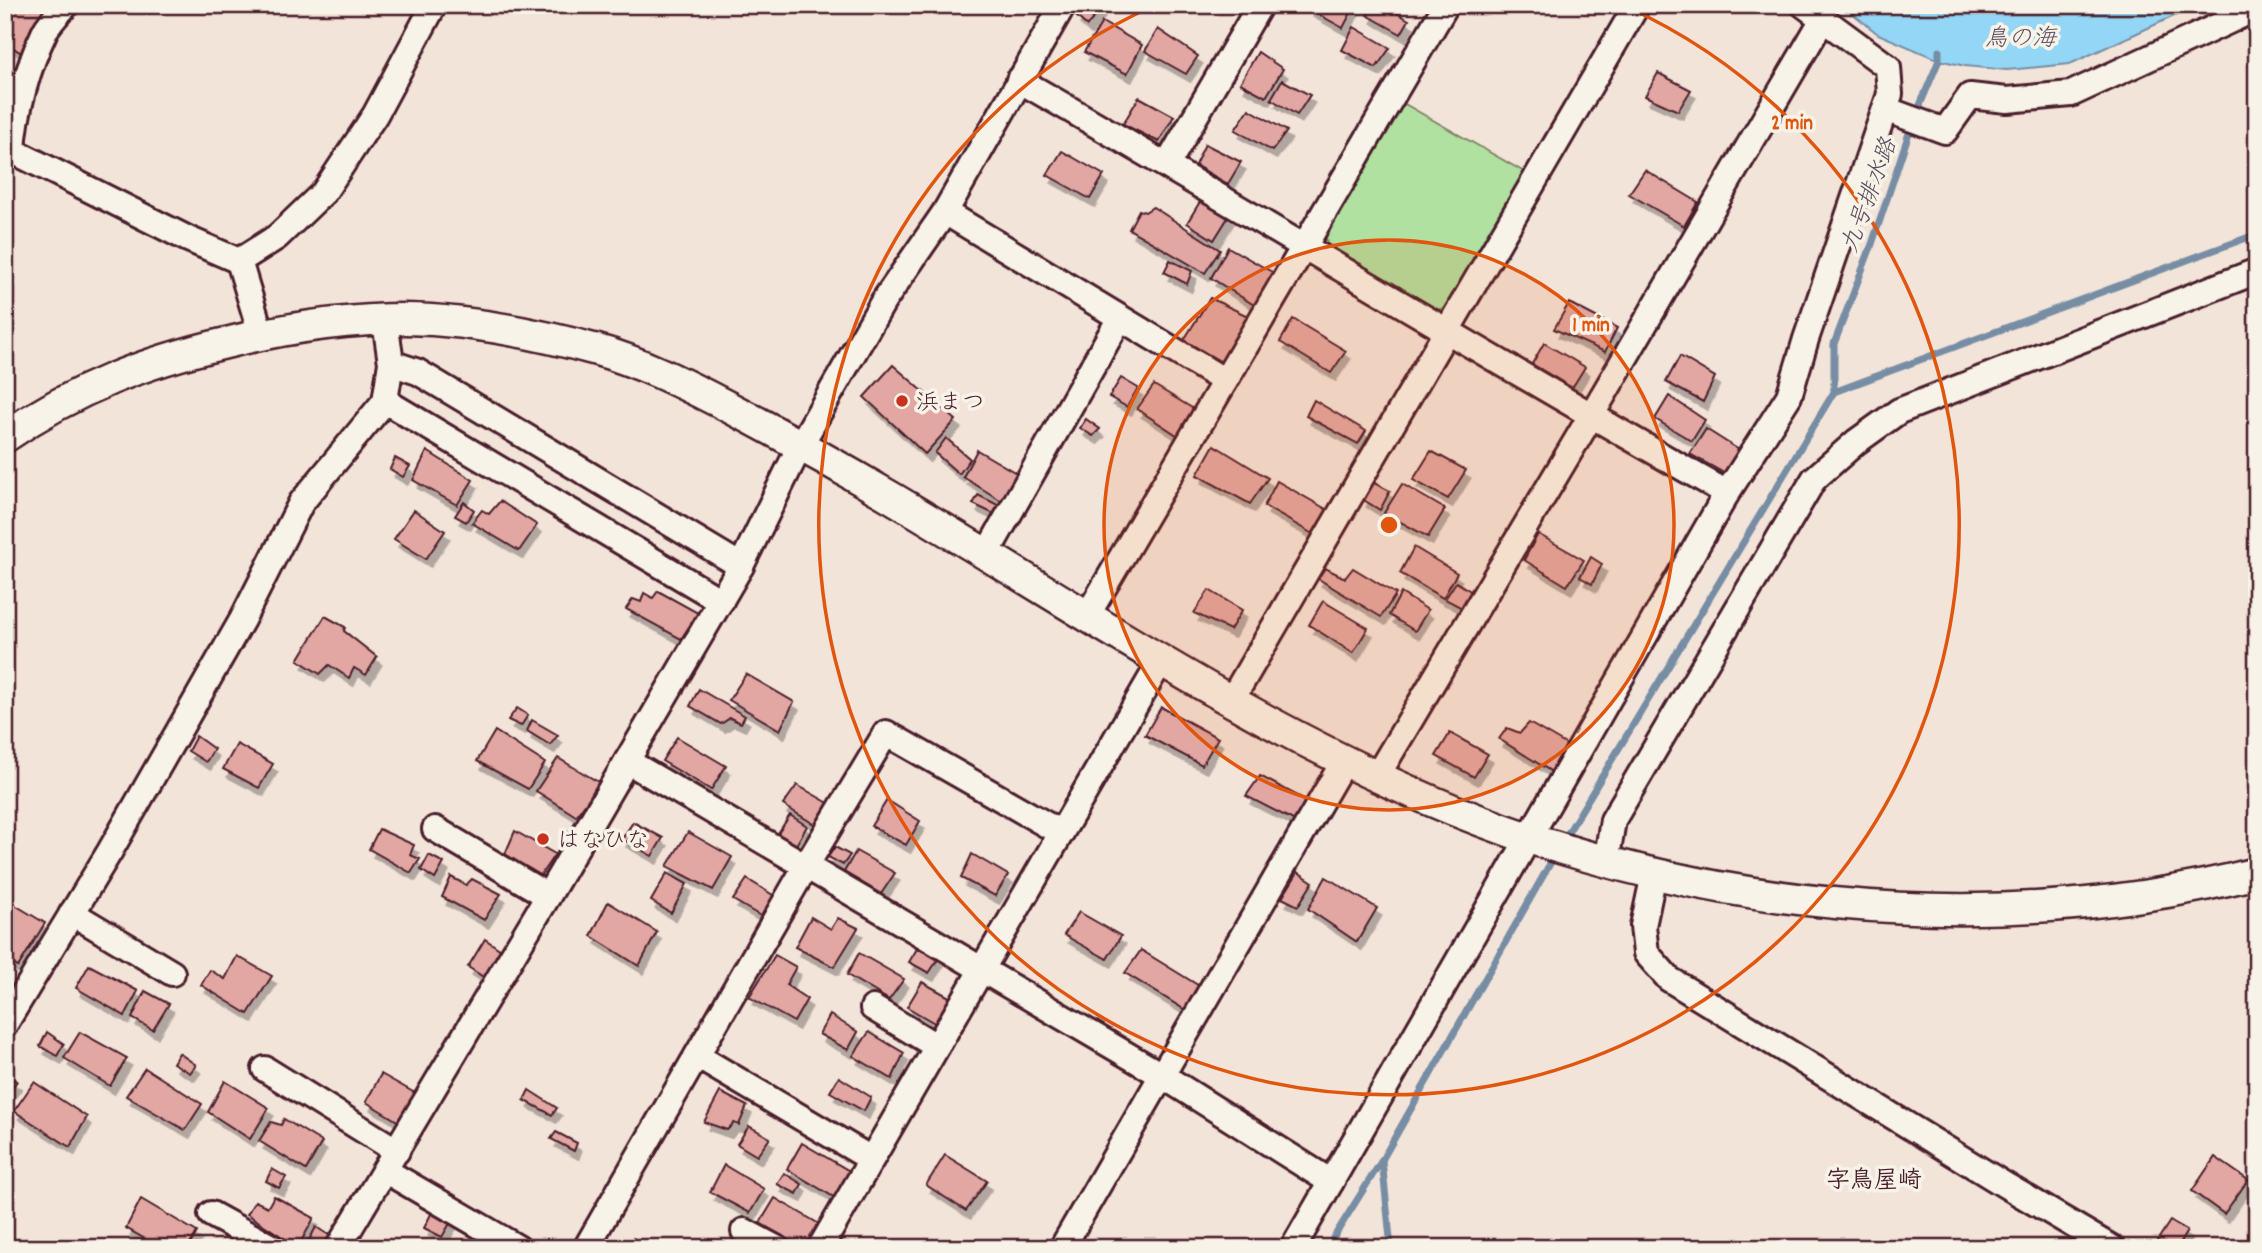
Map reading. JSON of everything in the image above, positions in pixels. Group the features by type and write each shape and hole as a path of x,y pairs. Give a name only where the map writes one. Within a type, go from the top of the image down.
{"street":[{"path":"66,5 46,28 30,70 9,149 188,239 239,261 261,334"},
{"path":"239,261 277,237 324,192 375,115 434,5"},
{"path":"338,1248 721,601 801,444 883,302 944,212 1063,5"},
{"path":"1167,165 1260,5"},
{"path":"1087,616 1446,5"},
{"path":"1232,699 1637,5"},
{"path":"1890,112 1945,131 1970,96 2007,100 2071,94 2257,8"},
{"path":"1293,1248 1537,841 1727,493 1789,396 1806,339 1890,112 1888,66 1814,12 1591,416 1377,776"},
{"path":"1019,80 1727,493"},
{"path":"944,212 1225,381"},
{"path":"1595,860 1613,820 1814,479 1856,442 1899,411 2257,271"},
{"path":"987,553 1120,318"},
{"path":"5,437 42,411 117,375 189,352 261,334 331,324 406,319 469,325 542,337 601,351 659,372 801,444 987,553 1161,661 1344,761 1430,801 1595,860 1740,891 1888,908 2025,909 2137,896 2257,873"},
{"path":"5,1024 72,914 242,620 301,503 385,401 390,363 385,321"},
{"path":"390,363 418,372 741,566"},
{"path":"385,401 721,601"},
{"path":"820,1248 1161,661"},
{"path":"586,1248 806,866 886,733 1061,833"},
{"path":"627,761 1163,1076 1331,1182"},
{"path":"1062,1248 1344,761"},
{"path":"435,828 548,896"},
{"path":"1654,874 1643,926 1646,953 1669,979 2112,1248"},
{"path":"72,914 172,973"},
{"path":"873,1008 936,1046"},
{"path":"696,1056 871,1159"},
{"path":"265,1069 391,1161 518,1248"},
{"path":"211,1214 273,1248"},
{"path":"744,1231 776,1248"}],"green space":[{"path":"1403,103 1526,173 1447,308 1435,310 1327,250 1326,233"}],"water":[{"name":"鳥の海","path":"1842,5 2198,5 2070,64 2007,70 1965,66 1939,60 1878,34"}],"building":[{"path":"5,5 40,5 49,10 24,55 5,42"},
{"path":"1082,5 1094,5 1100,10 1087,26 1076,16"},
{"path":"1311,5 1355,5 1343,28 1309,9"},
{"path":"1374,5 1383,5 1409,20 1401,34 1367,15"},
{"path":"1102,22 1142,45 1127,74 1084,52"},
{"path":"1354,27 1390,48 1376,68 1342,50"},
{"path":"1158,29 1198,56 1186,74 1145,51"},
{"path":"1258,52 1283,69 1266,97 1240,83"},
{"path":"5,60 21,72 5,94"},
{"path":"1658,73 1691,90 1678,111 1645,96"},
{"path":"1282,80 1310,95 1297,115 1271,99"},
{"path":"1139,97 1174,116 1159,142 1123,124"},
{"path":"1249,109 1287,131 1272,151 1235,130"},
{"path":"1205,144 1241,162 1228,184 1195,165"},
{"path":"1062,151 1104,175 1090,199 1047,175"},
{"path":"1645,170 1698,202 1684,226 1629,194"},
{"path":"1201,200 1229,216 1214,240 1187,223"},
{"path":"1153,207 1220,250 1205,273 1129,229 1139,210 1145,212"},
{"path":"1228,247 1279,276 1259,308 1211,278"},
{"path":"1170,260 1192,271 1187,284 1164,272"},
{"path":"1210,298 1252,318 1225,364 1184,340"},
{"path":"1569,303 1617,328 1605,352 1554,329"},
{"path":"1293,319 1346,351 1331,373 1280,342"},
{"path":"1544,343 1585,367 1572,388 1532,364"},
{"path":"1680,356 1715,377 1703,402 1666,382"},
{"path":"893,365 956,420 925,454 864,397"},
{"path":"1121,378 1138,388 1127,407 1109,397"},
{"path":"1154,385 1197,411 1180,437 1137,409"},
{"path":"1669,396 1705,420 1692,441 1655,419"},
{"path":"1314,400 1366,431 1358,444 1306,416"},
{"path":"1086,419 1100,429 1093,436 1080,428"},
{"path":"1706,429 1739,450 1724,473 1690,454"},
{"path":"946,438 970,459 959,474 935,453"},
{"path":"1214,445 1268,478 1250,504 1197,475"},
{"path":"977,450 1023,477 1005,503 963,477"},
{"path":"427,451 473,480 457,505 413,480"},
{"path":"1431,451 1466,470 1448,499 1413,480"},
{"path":"395,458 410,466 403,477 390,469"},
{"path":"1277,481 1333,513 1318,537 1264,506"},
{"path":"1372,482 1390,491 1380,510 1362,499"},
{"path":"1402,484 1445,509 1428,537 1384,513"},
{"path":"978,495 1000,506 996,515 973,504"},
{"path":"500,501 537,525 519,551 472,523 482,510 489,514"},
{"path":"464,502 474,510 466,522 455,516"},
{"path":"414,510 445,531 426,559 394,539"},
{"path":"1538,534 1584,560 1567,586 1524,560"},
{"path":"1414,547 1457,573 1443,598 1400,573"},
{"path":"1591,557 1602,564 1592,584 1580,577"},
{"path":"1325,568 1345,578 1353,568 1396,594 1381,617 1317,578"},
{"path":"1456,582 1472,592 1462,608 1445,599"},
{"path":"1209,590 1242,610 1230,630 1194,613"},
{"path":"658,591 698,613 681,639 626,609 633,599 641,602 644,593 653,598"},
{"path":"1401,593 1428,610 1415,631 1389,615"},
{"path":"1323,601 1368,628 1353,653 1309,625"},
{"path":"325,616 345,627 344,631 377,657 366,675 354,668 349,678 329,665 320,674 298,660"},
{"path":"746,674 794,702 780,730 729,700"},
{"path":"699,689 745,716 741,723 730,718 721,724 690,706"},
{"path":"1161,707 1218,738 1202,765 1145,735"},
{"path":"517,708 528,715 521,726 508,720"},
{"path":"532,720 558,735 550,745 527,731"},
{"path":"1529,723 1567,745 1552,772 1499,739 1507,728 1520,733"},
{"path":"495,731 545,763 528,789 477,761"},
{"path":"1450,733 1488,754 1474,777 1436,756"},
{"path":"196,736 214,749 206,762 188,751"},
{"path":"677,737 726,766 711,790 662,761"},
{"path":"237,744 273,764 259,788 223,769"},
{"path":"558,758 600,783 576,816 536,791"},
{"path":"1260,776 1307,801 1295,821 1246,796"},
{"path":"797,785 832,805 819,827 783,805"},
{"path":"887,800 920,821 906,845 871,826"},
{"path":"790,815 807,826 796,845 777,835"},
{"path":"633,822 663,838 652,856 622,839"},
{"path":"379,829 414,845 410,855 420,859 411,873 369,849"},
{"path":"515,831 555,854 540,876 505,854"},
{"path":"688,832 732,857 713,890 667,866"},
{"path":"835,847 850,855 843,865 828,857"},
{"path":"856,851 895,873 881,894 844,872"},
{"path":"972,854 1008,875 995,896 961,878"},
{"path":"429,855 444,863 435,879 421,870"},
{"path":"1298,872 1313,882 1298,906 1282,898"},
{"path":"667,873 687,884 671,913 651,901"},
{"path":"451,877 466,885 472,879 501,894 484,920 442,897"},
{"path":"1326,877 1377,908 1357,942 1308,909"},
{"path":"747,879 781,900 769,921 733,900"},
{"path":"5,899 45,923 18,967 5,959"},
{"path":"608,902 657,932 639,966 591,936"},
{"path":"1079,912 1121,936 1107,959 1064,935"},
{"path":"811,917 831,929 838,918 858,928 834,967 795,947"},
{"path":"485,939 501,950 485,978 468,967"},
{"path":"918,947 939,958 929,973 909,962"},
{"path":"1141,950 1201,987 1187,1011 1125,973"},
{"path":"859,953 904,979 889,1000 847,975"},
{"path":"775,955 796,967 786,985 807,999 794,1022 749,997"},
{"path":"237,956 272,976 248,1014 201,985 210,970 225,979"},
{"path":"89,965 138,991 125,1016 76,988"},
{"path":"922,982 953,999 938,1025 907,1007"},
{"path":"145,991 169,1004 153,1030 132,1018"},
{"path":"830,1015 858,1032 848,1050 819,1034"},
{"path":"47,1032 64,1044 57,1056 40,1046"},
{"path":"80,1032 127,1058 110,1086 64,1058"},
{"path":"869,1032 904,1053 892,1079 853,1056"},
{"path":"179,1053 196,1065 190,1073 173,1063"},
{"path":"145,1068 202,1104 185,1130 126,1096"},
{"path":"381,1074 422,1097 404,1125 366,1102"},
{"path":"5,1076 17,1081 5,1098"},
{"path":"839,1077 871,1097 864,1111 830,1092"},
{"path":"225,1081 269,1108 250,1139 208,1112"},
{"path":"34,1082 87,1117 70,1147 14,1111"},
{"path":"529,1090 557,1108 552,1115 524,1100"},
{"path":"720,1092 747,1106 739,1125 734,1123 727,1130 704,1122"},
{"path":"284,1119 322,1142 306,1170 259,1141 271,1122 281,1125"},
{"path":"749,1126 770,1138 757,1156 737,1144"},
{"path":"556,1132 577,1143 574,1151 551,1139"},
{"path":"802,1143 851,1172 837,1199 787,1169"},
{"path":"945,1155 987,1181 966,1211 926,1185"},
{"path":"2215,1157 2248,1180 2224,1214 2192,1191"},
{"path":"724,1165 764,1189 750,1213 710,1192"},
{"path":"272,1169 286,1177 279,1188 266,1181"},
{"path":"784,1173 802,1184 797,1194 777,1184"},
{"path":"274,1196 314,1218 298,1247 247,1214 255,1201 268,1207"},
{"path":"775,1198 821,1225 807,1248 802,1248 760,1223"},
{"path":"141,1199 197,1232 188,1248 161,1248 126,1228"},
{"path":"433,1210 452,1220 442,1237 424,1228"},
{"path":"2170,1221 2187,1231 2177,1248 2153,1247"},
{"path":"316,1227 332,1237 325,1248 305,1248"},
{"path":"633,1238 648,1248 627,1248"},
{"path":"422,1241 434,1248 419,1248"}],"waterway":[{"name":"九号排水路","path":"1563,841 1834,392 1834,344 1872,244 1912,124 1939,60 1939,51"},
{"path":"1834,392 2257,234"},
{"path":"1391,1248 1382,1160 1555,855"},
{"path":"1327,1248 1382,1160"}],"place":[{"name":"浜まつ","path":"902,401"},
{"name":"はなひな","path":"543,839"}],"district":[{"name":"字鳥屋崎","path":"1874,1179"}]}
